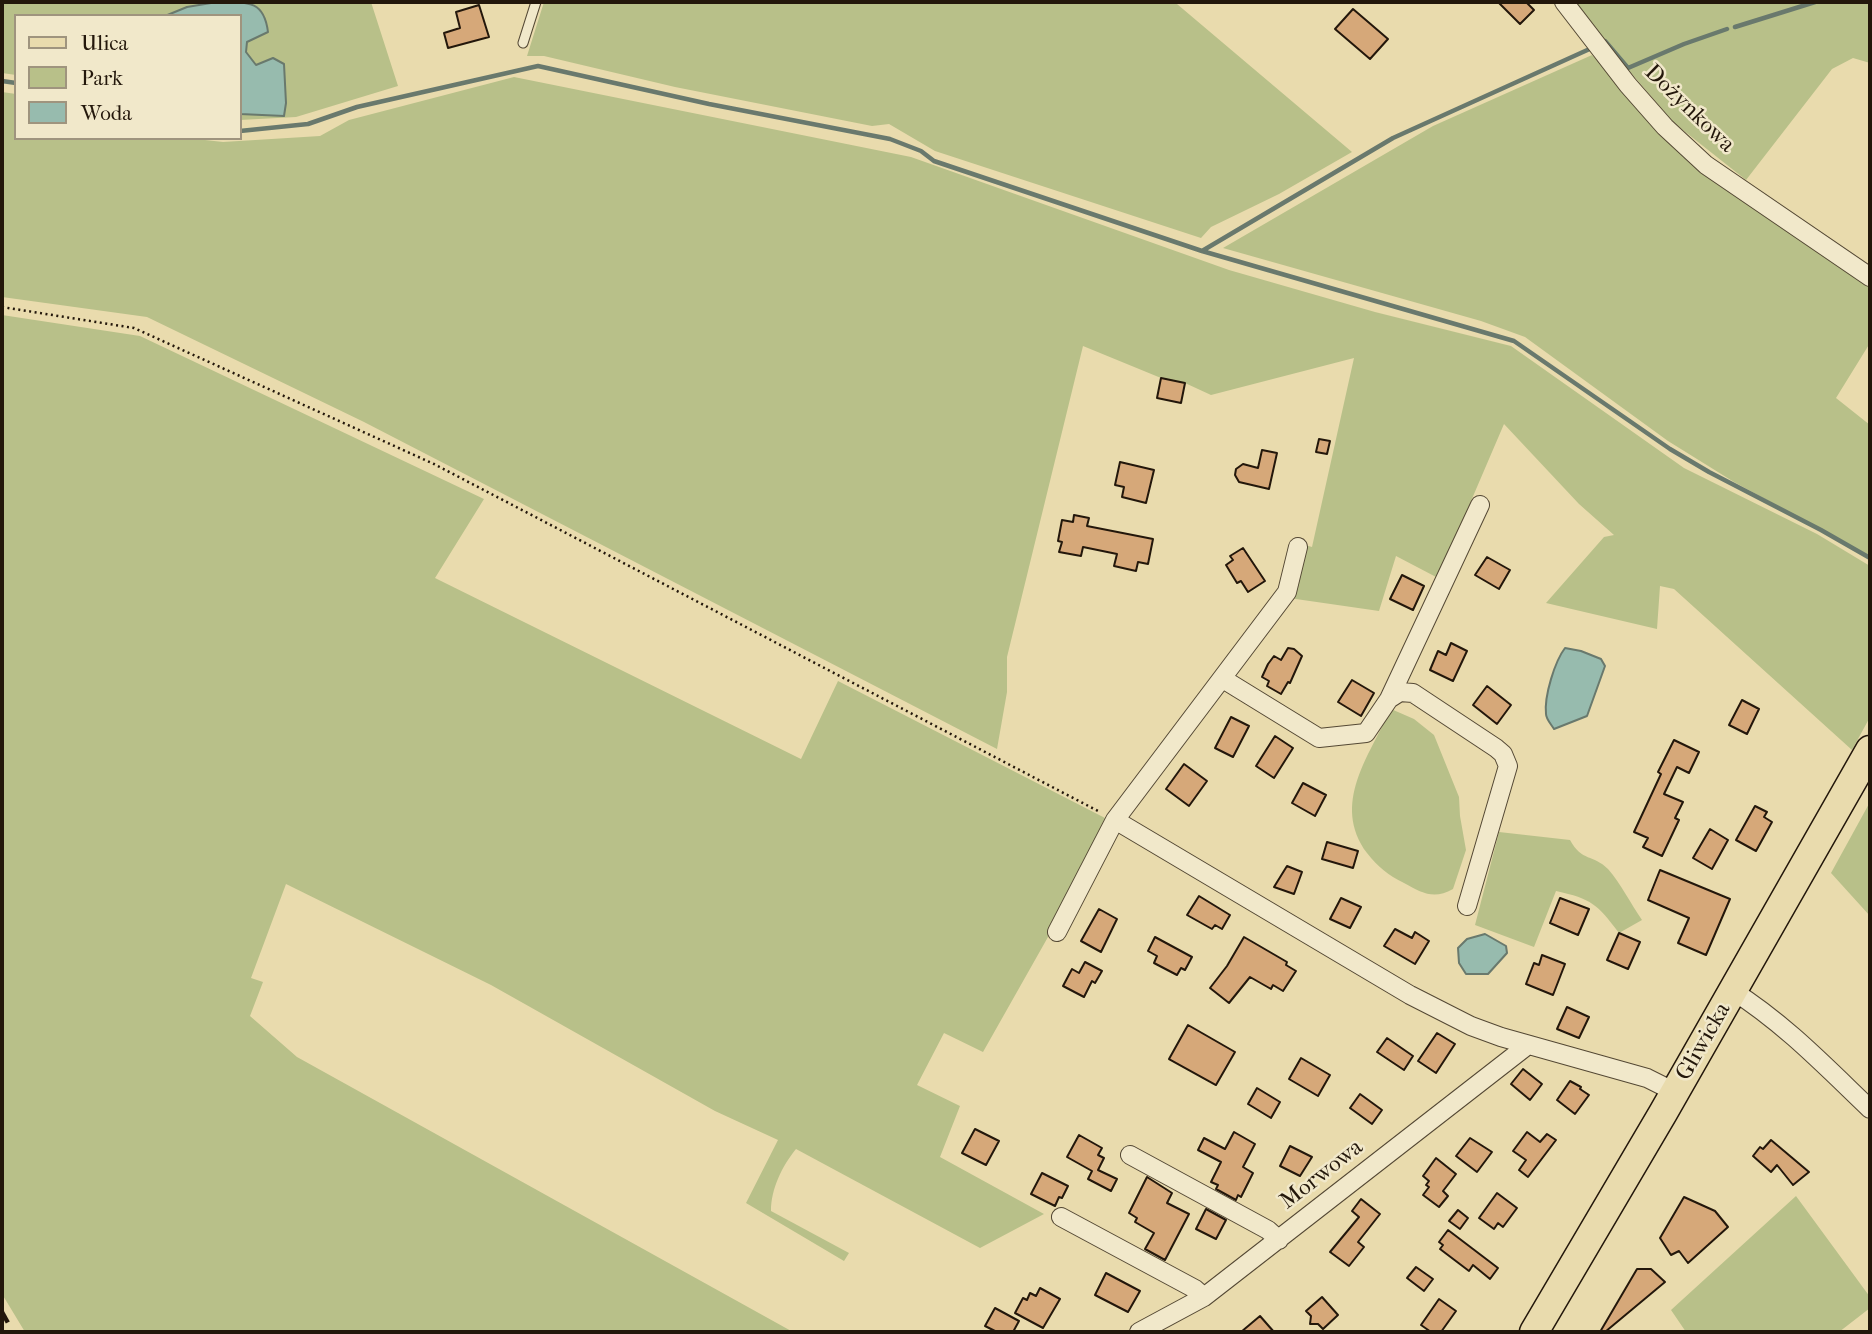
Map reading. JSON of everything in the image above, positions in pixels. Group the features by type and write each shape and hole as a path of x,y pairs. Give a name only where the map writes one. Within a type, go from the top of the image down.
{"main road":[{"name":"Gliwicka","path":"1534,1332 1675,1092 1870,750"}],"street":[{"name":"Dożynkowa","path":"1564,2 1608,60 1665,127 1706,165 1870,277"},
{"path":"1223,679 1320,738 1366,733 1389,699 1480,505"},
{"path":"1057,932 1115,820 1287,592 1298,547"},
{"path":"1389,699 1400,692 1413,693 1503,754 1507,766 1467,906"},
{"path":"1115,820 1410,995 1471,1026 1647,1078 1675,1092"},
{"path":"1733,991 1755,1005 1805,1047 1870,1109"},
{"name":"Morwowa","path":"1139,1332 1204,1297 1528,1045"},
{"path":"1130,1155 1268,1230 1279,1240"},
{"path":"1061,1217 1195,1289 1204,1297"}],"lane":[{"path":"523,43 536,2"}],"path":[{"path":"2,306 134,328 434,464 1115,820"}],"green space":[{"path":"2,2 371,2 398,86 296,117 242,120 242,14 14,14 14,75 2,73"},
{"path":"544,2 1178,2 1177,4 1352,152 1279,194 1211,227 1201,238 935,151 889,124 872,126 675,87 544,56 527,56"},
{"path":"1570,2 1870,2 1870,63 1853,58 1832,69 1746,180 1674,123"},
{"path":"1592,55 1696,165 1870,282 1870,343 1836,398 1870,425 1870,556 1734,482 1668,441 1525,337 1481,321 1223,248 1433,126"},
{"path":"514,77 911,157 1229,270 1375,312 1511,346 1684,468 1817,534 1870,566 1870,717 1852,750 1674,589 1660,586 1657,629 1546,603 1604,537 1614,535 1579,504 1504,424 1438,578 1396,556 1379,611 1289,598 1305,545 1312,547 1354,358 1211,395 1083,346 1007,657 1007,692 997,749 364,422 147,317 2,297 2,92 14,94 14,140 223,142 320,136 349,120"},
{"path":"2,315 140,336 484,499 435,578 801,759 838,681 1105,818 1048,937 983,1052 944,1033 917,1085 960,1106 940,1157 1044,1214 980,1248 796,1149 778,1178 771,1211 849,1253 844,1261 746,1203 778,1140 715,1111 491,985 286,884 251,978 263,982 250,1016 297,1057 793,1332 25,1332 2,1294"},
{"path":"1391,709 1414,719 1434,735 1459,797 1466,850 1453,889 1440,894 1422,892 1388,874 1367,853 1357,835 1352,816 1357,780"},
{"path":"1870,802 1870,916 1831,873"},
{"path":"1499,832 1570,840 1579,852 1608,869 1642,920 1619,933 1593,904 1556,891 1534,947 1475,925"},
{"path":"1796,1196 1870,1297 1870,1308 1839,1332 1686,1332 1671,1310"}],"water":[{"path":"237,2 258,8 263,14 268,32 247,42 246,52 256,65 273,58 284,64 284,116 242,114 242,14 170,14 187,7"},
{"path":"1565,648 1601,659 1605,666 1587,716 1554,729 1546,716 1548,689"},
{"path":"1485,934 1506,946 1507,953 1488,974 1466,974 1459,963 1458,948 1467,939"}],"building":[{"path":"1498,2 1526,2 1534,10 1520,24"},
{"path":"479,5 489,37 448,48 444,33 460,28 456,12"},
{"path":"1353,9 1388,39 1370,59 1335,29"},
{"path":"1161,378 1185,383 1181,403 1157,398"},
{"path":"1319,439 1330,441 1327,454 1316,452"},
{"path":"1262,450 1277,453 1269,489 1239,482 1235,475 1236,469 1243,464 1258,468"},
{"path":"1120,462 1154,470 1146,503 1122,497 1124,487 1115,485"},
{"path":"1074,515 1089,518 1087,526 1153,539 1148,564 1138,562 1136,571 1114,566 1117,554 1083,547 1081,556 1059,552 1062,520 1073,522"},
{"path":"1243,548 1265,581 1248,592 1241,581 1237,583 1226,565 1233,560 1230,556"},
{"path":"1487,557 1510,570 1499,589 1475,575"},
{"path":"1402,575 1424,586 1413,610 1390,599"},
{"path":"1451,643 1467,651 1453,681 1430,670 1438,651 1446,655"},
{"path":"1288,648 1294,649 1302,656 1290,683 1288,682 1281,694 1267,686 1269,681 1262,677 1274,656 1281,660"},
{"path":"1352,680 1374,693 1361,716 1338,702"},
{"path":"1487,686 1511,705 1497,724 1473,705"},
{"path":"1742,700 1759,709 1747,734 1729,725"},
{"path":"1231,717 1249,726 1233,757 1215,748"},
{"path":"1275,736 1293,748 1274,778 1256,766"},
{"path":"1674,740 1699,752 1689,773 1677,767 1664,794 1683,802 1675,818 1679,820 1662,856 1643,847 1648,838 1634,832"},
{"path":"1184,764 1207,781 1189,806 1166,789"},
{"path":"1303,783 1326,795 1315,816 1292,803"},
{"path":"1755,806 1767,812 1764,817 1772,822 1756,851 1736,840"},
{"path":"1710,829 1728,840 1712,869 1693,858"},
{"path":"1327,842 1358,851 1353,868 1322,859"},
{"path":"1287,866 1302,872 1294,894 1274,887"},
{"path":"1660,870 1730,899 1706,955 1678,943 1689,918 1648,900"},
{"path":"1199,896 1230,915 1222,929 1215,925 1212,929 1187,915"},
{"path":"1341,898 1361,907 1350,928 1330,919"},
{"path":"1560,898 1589,909 1578,935 1550,923"},
{"path":"1099,909 1117,919 1101,952 1081,941"},
{"path":"1395,929 1412,938 1415,932 1429,941 1415,964 1384,946"},
{"path":"1619,933 1640,942 1628,969 1607,960"},
{"path":"1155,937 1192,957 1185,970 1181,968 1177,975 1154,963 1157,956 1148,951"},
{"path":"1244,937 1287,962 1286,965 1296,971 1283,991 1273,985 1271,989 1250,977 1229,1003 1210,988"},
{"path":"1542,955 1565,964 1553,995 1526,984 1534,963 1539,965"},
{"path":"1085,962 1102,971 1095,983 1092,981 1084,997 1063,986 1072,969 1079,973"},
{"path":"1567,1007 1589,1017 1579,1038 1557,1029"},
{"path":"1188,1025 1235,1052 1216,1085 1169,1059"},
{"path":"1437,1033 1455,1044 1436,1073 1418,1061"},
{"path":"1387,1038 1413,1056 1404,1070 1377,1052"},
{"path":"1301,1058 1330,1075 1318,1096 1289,1079"},
{"path":"1523,1069 1542,1084 1530,1100 1511,1084"},
{"path":"1570,1081 1589,1095 1575,1114 1557,1100"},
{"path":"1257,1088 1280,1102 1271,1118 1248,1104"},
{"path":"1360,1094 1382,1110 1372,1124 1350,1108"},
{"path":"975,1129 999,1141 986,1165 962,1153"},
{"path":"1234,1132 1255,1144 1243,1167 1253,1173 1241,1197 1238,1195 1236,1200 1216,1189 1218,1185 1211,1182 1221,1162 1198,1150 1204,1138 1225,1149"},
{"path":"1527,1132 1540,1142 1547,1134 1556,1140 1528,1177 1519,1170 1526,1160 1513,1151"},
{"path":"1079,1135 1102,1148 1098,1155 1104,1158 1098,1170 1117,1179 1111,1191 1088,1179 1092,1171 1067,1157"},
{"path":"1470,1138 1492,1152 1477,1172 1456,1156"},
{"path":"1771,1140 1809,1172 1793,1185 1777,1165 1771,1172 1753,1156"},
{"path":"1290,1146 1312,1157 1300,1176 1280,1166"},
{"path":"1436,1158 1456,1174 1443,1191 1448,1196 1439,1207 1423,1195 1429,1187 1426,1185 1429,1181 1423,1176"},
{"path":"1042,1173 1068,1186 1055,1206 1031,1194"},
{"path":"1147,1177 1172,1193 1167,1203 1189,1214 1165,1260 1145,1249 1154,1233 1135,1222 1137,1218 1129,1213"},
{"path":"1497,1193 1517,1208 1503,1227 1498,1223 1494,1229 1479,1218"},
{"path":"1684,1197 1715,1211 1728,1227 1688,1263 1679,1251 1671,1255 1660,1238"},
{"path":"1361,1199 1380,1214 1358,1242 1364,1247 1349,1266 1330,1252 1359,1217 1352,1211"},
{"path":"1206,1209 1226,1220 1216,1239 1196,1229"},
{"path":"1458,1210 1468,1218 1460,1229 1449,1221"},
{"path":"1448,1230 1498,1268 1490,1279 1473,1265 1469,1271 1440,1249 1443,1245 1439,1242"},
{"path":"1416,1267 1433,1279 1424,1291 1407,1278"},
{"path":"1637,1269 1651,1269 1665,1282 1605,1332 1600,1332"},
{"path":"1106,1273 1140,1291 1128,1312 1095,1295"},
{"path":"1040,1288 1060,1299 1043,1328 1015,1313 1023,1298 1027,1300 1030,1293 1036,1296"},
{"path":"1322,1297 1338,1315 1323,1329 1318,1324 1310,1324 1311,1316 1306,1311"},
{"path":"1439,1299 1456,1311 1441,1332 1431,1332 1421,1325"},
{"path":"995,1308 1019,1321 1013,1332 997,1332 985,1326"},
{"path":"1260,1316 1274,1332 1241,1332"}],"waterway":[{"path":"1735,27 1815,2"},
{"path":"1601,43 1605,41 1628,68 1727,29"},
{"path":"1202,251 1393,138 1594,47"},
{"path":"242,131 308,124 357,107 538,66 709,104 890,139 921,151 934,161 1202,251 1514,341 1670,449 1870,558"},
{"path":"2,81 14,83"}],"railway":[{"path":"2,1312 13,1332"}]}
